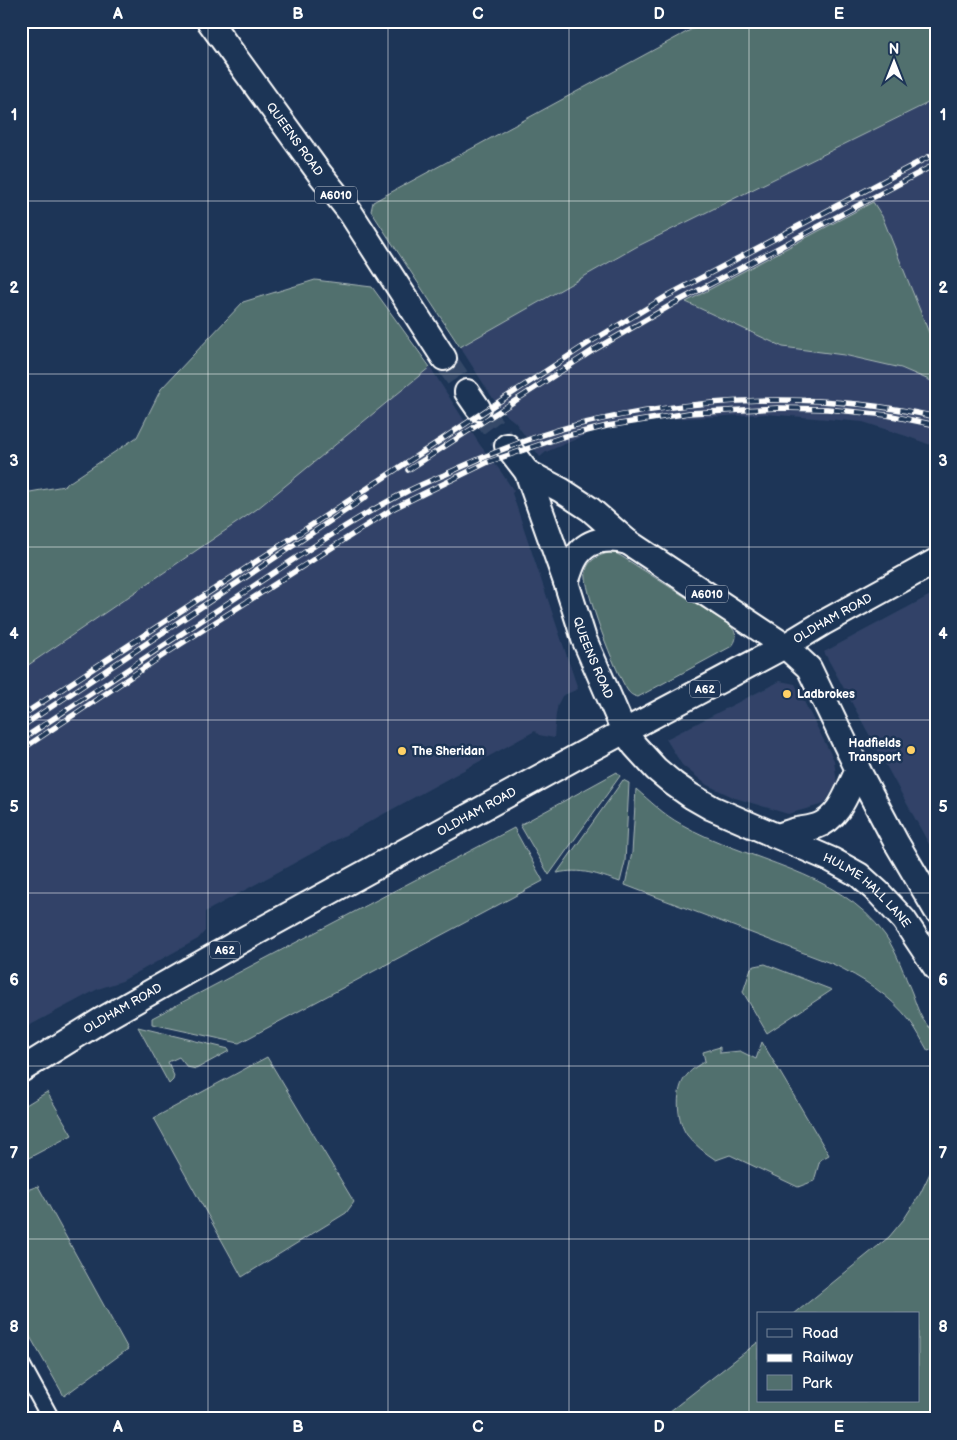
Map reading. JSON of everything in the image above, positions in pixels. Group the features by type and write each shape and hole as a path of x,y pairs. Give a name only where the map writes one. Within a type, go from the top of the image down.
{"highway":[{"name":"QUEENS ROAD","path":"209,21 320,174 350,212 444,358"},
{"name":"QUEENS ROAD","path":"507,446 527,472 584,639 624,732"},
{"name":"QUEENS ROAD","path":"527,472 561,490 590,510 628,542 785,646"},
{"name":"QUEENS ROAD","path":"566,582 575,559 595,541 611,539 628,542"},
{"name":"OLDHAM ROAD","path":"21,1070 100,1021 237,943 785,646 936,561"},
{"name":"A6010","path":"785,646 809,668 858,770 896,842 936,910"},
{"name":"HULME HALL LANE","path":"624,732 634,746 656,769 691,796 712,808 832,860 859,875 904,920 936,968"},
{"path":"778,836 818,826 829,819 842,805 858,770"}],"street":[{"path":"21,1364 51,1419"}],"shaded area":[{"path":"936,99 936,447 863,422 766,414 633,421 607,426 546,452 540,457 515,422 501,411 460,347 636,247"},
{"path":"430,367 480,445 514,491 512,493 578,689 562,696 558,704 554,738 539,735 535,731 205,912 205,931 198,939 122,981 98,989 21,1030 21,820 30,815 21,811 21,661 317,456"},
{"name":"Hadfields Transport","path":"936,592 936,857 824,652"},
{"path":"780,681 795,684 834,760 837,783 824,804 788,814 735,798 707,785 682,765 666,739"}],"green space":[{"path":"707,21 936,21 936,99 636,247 460,347 371,211 373,202"},
{"path":"873,202 882,216 936,350 936,383 901,368 844,355 783,347 686,302"},
{"path":"315,280 372,287 430,367 257,509 21,670 21,486 30,492 64,486 137,437 161,389 243,302"},
{"path":"609,553 621,556 728,624 736,634 732,646 638,697 631,694 623,682 609,651 586,580 586,571 589,564 598,557"},
{"path":"617,772 620,776 549,875 520,825"},
{"path":"623,780 629,783 625,862 620,882 596,874 574,871 557,873"},
{"path":"636,789 663,812 681,824 707,837 817,881 843,895 865,913 885,935 893,949 921,1015 934,1033 936,1048 928,1051 913,1024 894,1003 865,981 844,969 625,885 632,853"},
{"path":"514,828 543,881 239,1043 152,1024 152,1018"},
{"path":"765,964 832,990 767,1033 743,992 751,968"},
{"path":"138,1027 229,1049 229,1051 196,1069 187,1067 179,1057 168,1062 174,1076 169,1084"},
{"path":"762,1042 829,1155 820,1160 814,1181 798,1187 730,1155 716,1160 690,1139 679,1115 678,1099 681,1085 694,1068 705,1061 703,1052 720,1047 720,1053 740,1051 756,1059"},
{"path":"267,1057 354,1202 346,1213 242,1277 154,1118"},
{"path":"47,1092 72,1135 21,1162 21,1108"},
{"path":"936,1156 936,1419 660,1419 757,1343 757,1402 920,1402 920,1312 796,1312 889,1237 904,1219 920,1194"},
{"path":"21,1175 27,1190 38,1186 128,1349 64,1396 21,1321"}],"tunnel":[{"path":"444,358 467,392"},
{"path":"478,408 507,446"}],"railway":[{"path":"21,716 587,344 667,296 936,153"},
{"path":"408,470 592,351 673,304 936,164"},
{"path":"21,740 298,556 357,519 415,487 525,441 576,425 665,408 756,400 846,403 891,408 936,417"},
{"path":"21,750 162,656 394,508 488,462 562,437 607,426 689,413 778,408 827,409 887,415 936,425"},
{"path":"21,727 366,497"}],"place":[{"name":"Ladbrokes","path":"787,694"},
{"name":"Hadfields Transport","path":"911,750"},
{"name":"The Sheridan","path":"402,751"}]}
